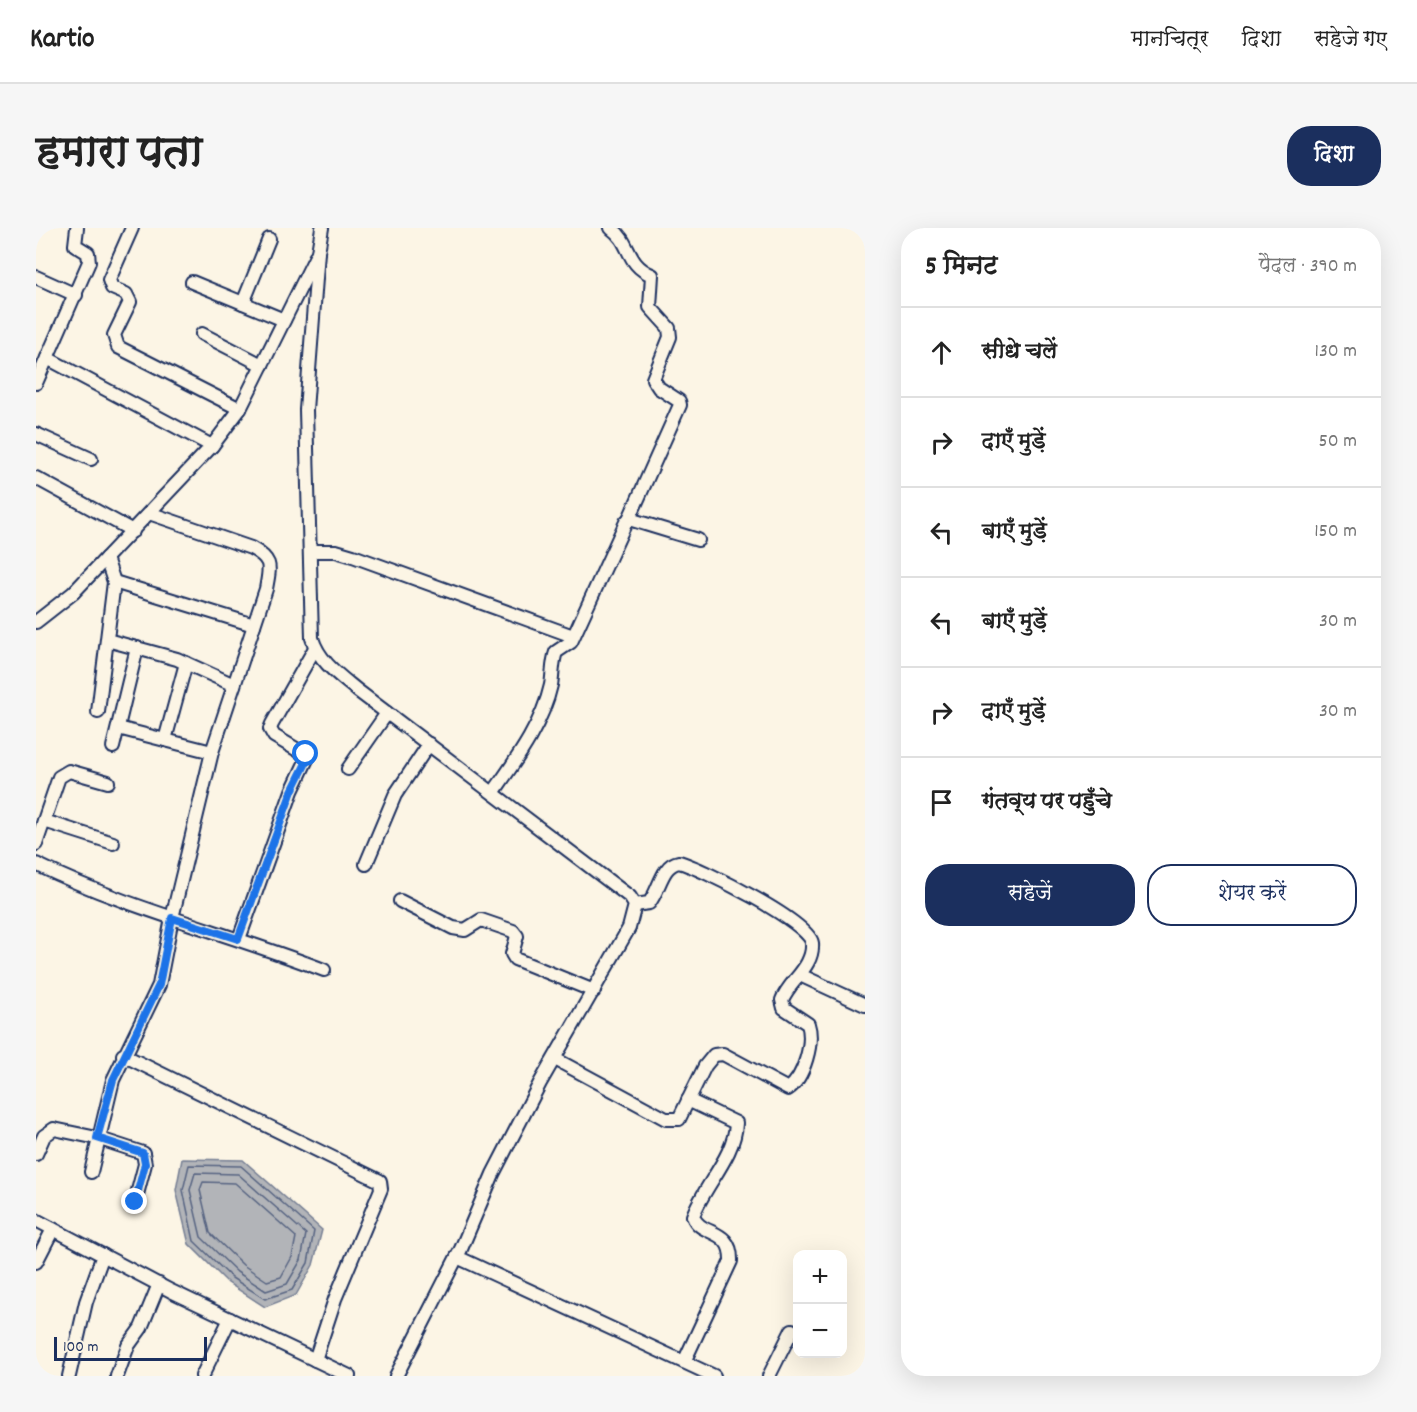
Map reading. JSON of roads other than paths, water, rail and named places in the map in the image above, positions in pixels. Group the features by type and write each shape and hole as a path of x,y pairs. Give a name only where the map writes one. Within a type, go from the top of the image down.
{"street":[{"path":"36,383 76,295 90,256 75,245 77,228"},
{"path":"132,228 109,280 112,288 126,294 130,302 114,335 118,347 240,410"},
{"path":"322,228 318,252 306,410 312,551 312,638 315,648 334,670 387,713 630,897 635,905 629,928 493,1173 457,1257 396,1376"},
{"path":"493,793 520,755 534,728 550,686 556,652 571,642 618,535 629,519 680,405 679,400 659,388 653,379 670,337 669,328 650,307 652,275 636,267 621,235 611,228"},
{"path":"243,303 269,239"},
{"path":"36,622 73,593 213,446 240,410 318,252"},
{"path":"36,277 76,295"},
{"path":"192,282 284,320"},
{"path":"202,334 262,365"},
{"path":"47,358 213,446"},
{"path":"36,434 91,459"},
{"path":"36,478 133,531"},
{"path":"91,1172 108,1094 123,1055 159,985 172,918 212,753 266,589 270,566 265,556 149,513"},
{"path":"629,519 698,540"},
{"path":"312,551 330,551 353,556 573,636"},
{"path":"98,712 114,582 106,558"},
{"path":"114,582 254,625"},
{"path":"107,639 186,663 234,685"},
{"path":"113,747 137,648"},
{"path":"238,939 292,791 307,759 306,754 274,736 270,729 315,648"},
{"path":"165,740 186,663"},
{"path":"348,769 387,713"},
{"path":"118,728 212,753"},
{"path":"366,864 396,795 429,744"},
{"path":"36,844 59,777 69,771 108,782"},
{"path":"44,821 113,843"},
{"path":"36,864 78,884 324,970"},
{"path":"555,1059 666,1119 679,1119 705,1066 714,1055 723,1054 784,1087 791,1088 808,1056 812,1039 808,1024 783,1004 783,996 800,975 811,953 812,940 807,933 778,912 688,864 672,864 649,903 635,905"},
{"path":"400,901 453,928 465,930 481,920 513,931 517,936 512,954 515,959 594,991"},
{"path":"800,975 865,1005"},
{"path":"123,1055 380,1180 381,1189 335,1299 315,1360"},
{"path":"684,1362 717,1299 732,1262 732,1249 724,1239 697,1223 693,1215 736,1132 736,1123 688,1100"},
{"path":"36,1154 44,1136 51,1130 97,1138 143,1153 145,1164 135,1202"},
{"path":"36,1220 159,1284 349,1376"},
{"path":"36,1262 53,1229"},
{"path":"69,1376 86,1302 103,1255"},
{"path":"457,1257 714,1376"},
{"path":"117,1376 128,1346 141,1328 159,1284"},
{"path":"202,1376 230,1319"},
{"path":"769,1376 792,1330"}],"water":[{"path":"182,1159 243,1160 322,1230 313,1265 296,1295 265,1307 228,1283 189,1244 176,1190"}]}
